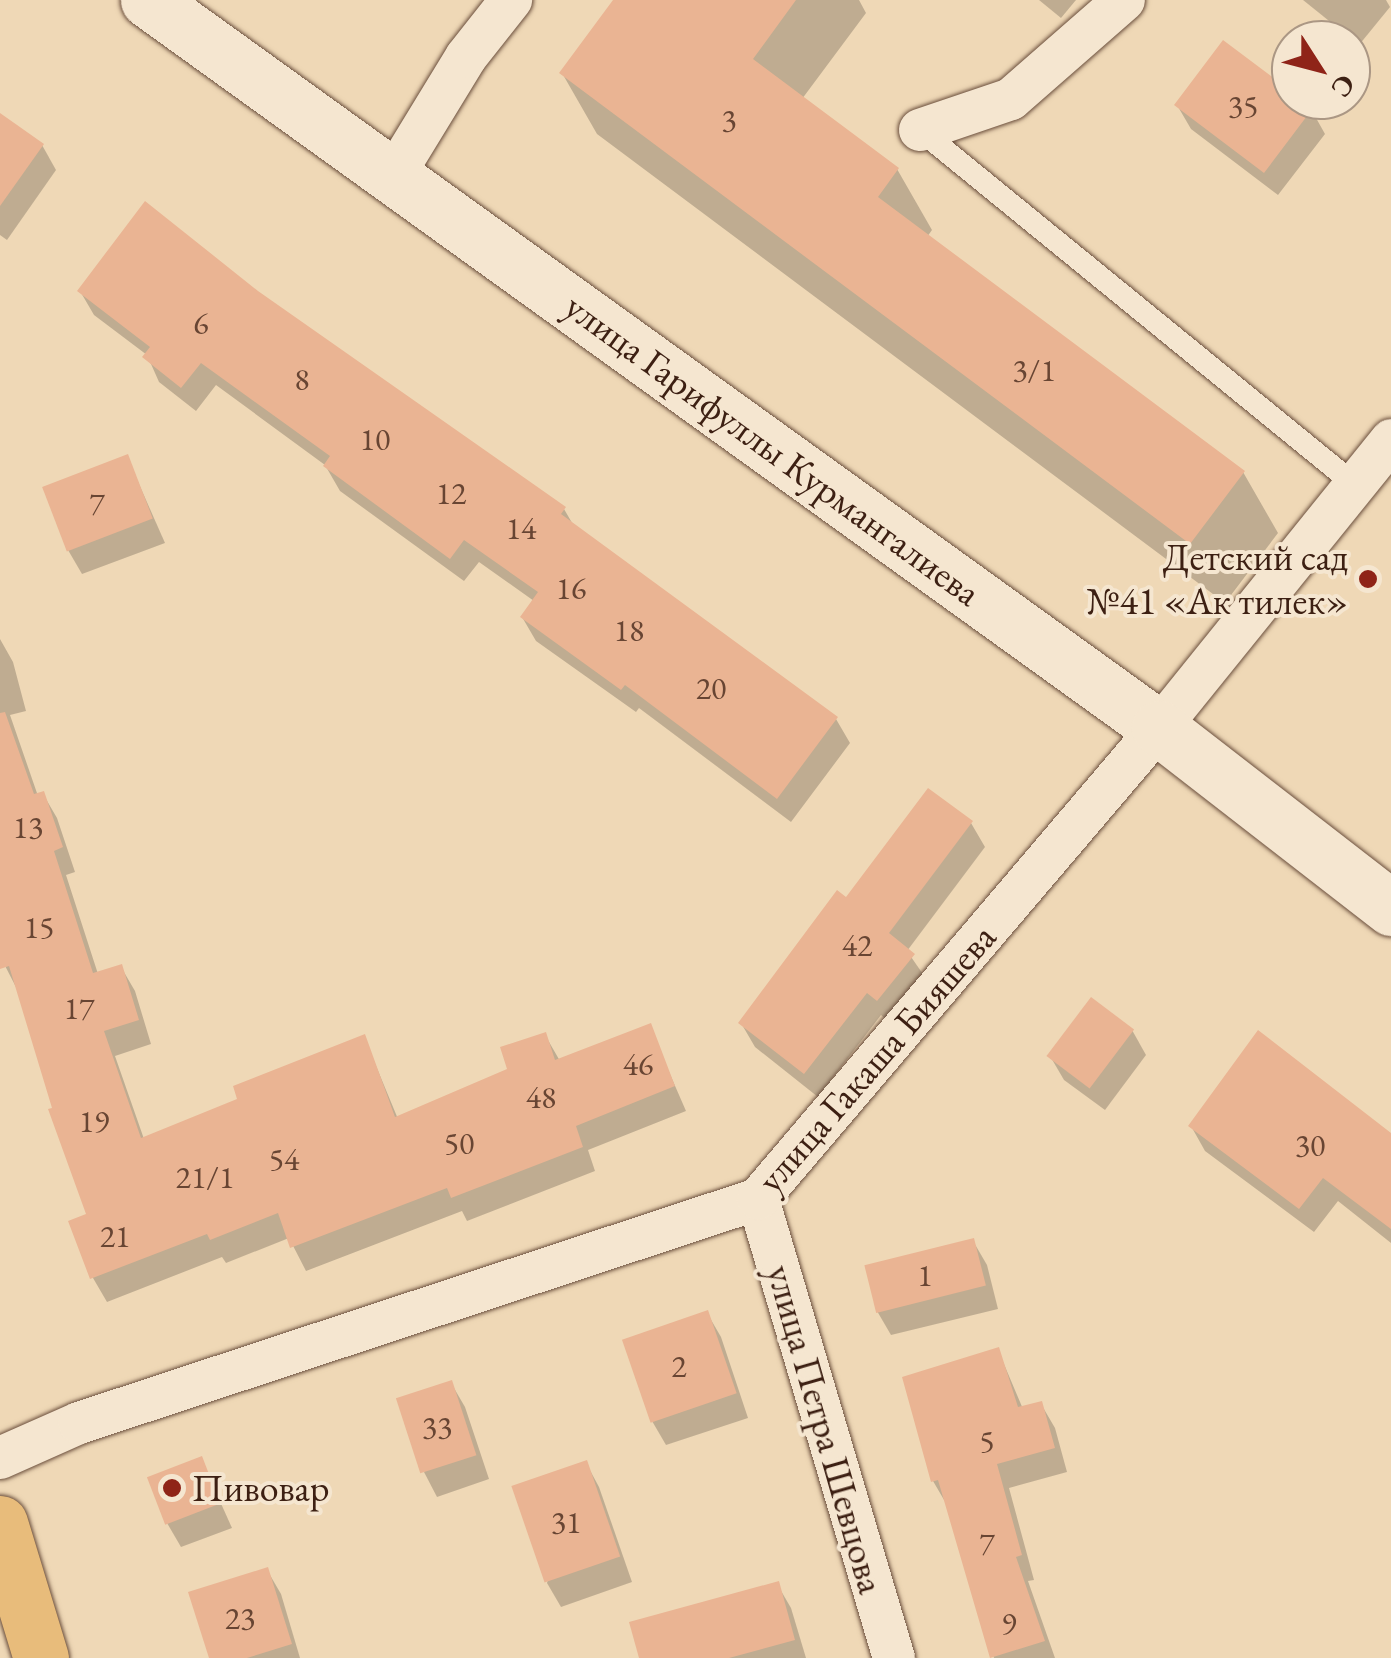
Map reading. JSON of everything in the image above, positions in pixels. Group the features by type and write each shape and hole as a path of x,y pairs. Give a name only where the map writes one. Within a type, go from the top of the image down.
{"main road":[{"path":"0,1523 41,1658"}],"street":[{"name":"улица Гарифуллы Курмангалиева","path":"148,0 1159,728 1391,908"},
{"path":"394,175 466,57 511,0"},
{"path":"920,130 1011,99 1124,0"},
{"name":"улица Гакаша Бияшева","path":"0,1458 78,1424 758,1199 1159,728 1391,440"},
{"name":"улица Петра Шевцова","path":"758,1199 894,1658"}],"lane":[{"path":"920,130 1354,484"}],"building":[{"path":"613,0 796,0 753,59 899,168 878,197 1245,471 1190,544 559,73"},
{"path":"1223,40 1271,76 1271,120 1304,120 1264,173 1174,105"},
{"path":"0,113 44,144 0,206"},
{"path":"145,201 258,291 566,507 561,514 838,717 777,799 625,685 621,690 520,617 538,592 464,540 450,559 323,466 330,456 201,363 181,388 142,357 150,347 77,291"},
{"path":"128,454 153,518 67,551 42,487"},
{"path":"5,712 34,794 44,791 63,847 54,851 93,973 122,964 139,1020 104,1031 141,1138 237,1099 233,1086 365,1034 395,1117 507,1069 500,1047 546,1032 555,1060 651,1023 675,1086 576,1126 583,1147 451,1198 447,1188 290,1248 278,1213 210,1240 207,1234 90,1279 68,1221 86,1214 48,1109 52,1108 9,966 0,969 0,713"},
{"path":"928,788 973,821 889,933 915,954 877,1001 867,993 804,1074 738,1023 837,890 846,897"},
{"path":"1091,997 1134,1029 1090,1089 1046,1056"},
{"path":"1258,1030 1391,1133 1391,1229 1323,1178 1299,1209 1188,1126"},
{"path":"974,1238 986,1286 876,1313 864,1265"},
{"path":"708,1310 737,1393 651,1423 622,1340"},
{"path":"999,1347 1018,1407 1042,1401 1055,1448 997,1464 1022,1555 1016,1557 1045,1641 990,1658 938,1480 931,1482 902,1377"},
{"path":"452,1380 476,1455 420,1473 396,1398"},
{"path":"202,1456 220,1504 165,1525 147,1477"},
{"path":"587,1460 620,1556 545,1582 511,1486"},
{"path":"268,1567 292,1644 247,1658 209,1658 188,1592"},
{"path":"779,1581 795,1640 729,1658 639,1658 629,1622"}],"place":[{"name":"Детский сад №41 «Ак тилек»","path":"1368,579"},
{"name":"Пивовар","path":"172,1488"}]}
